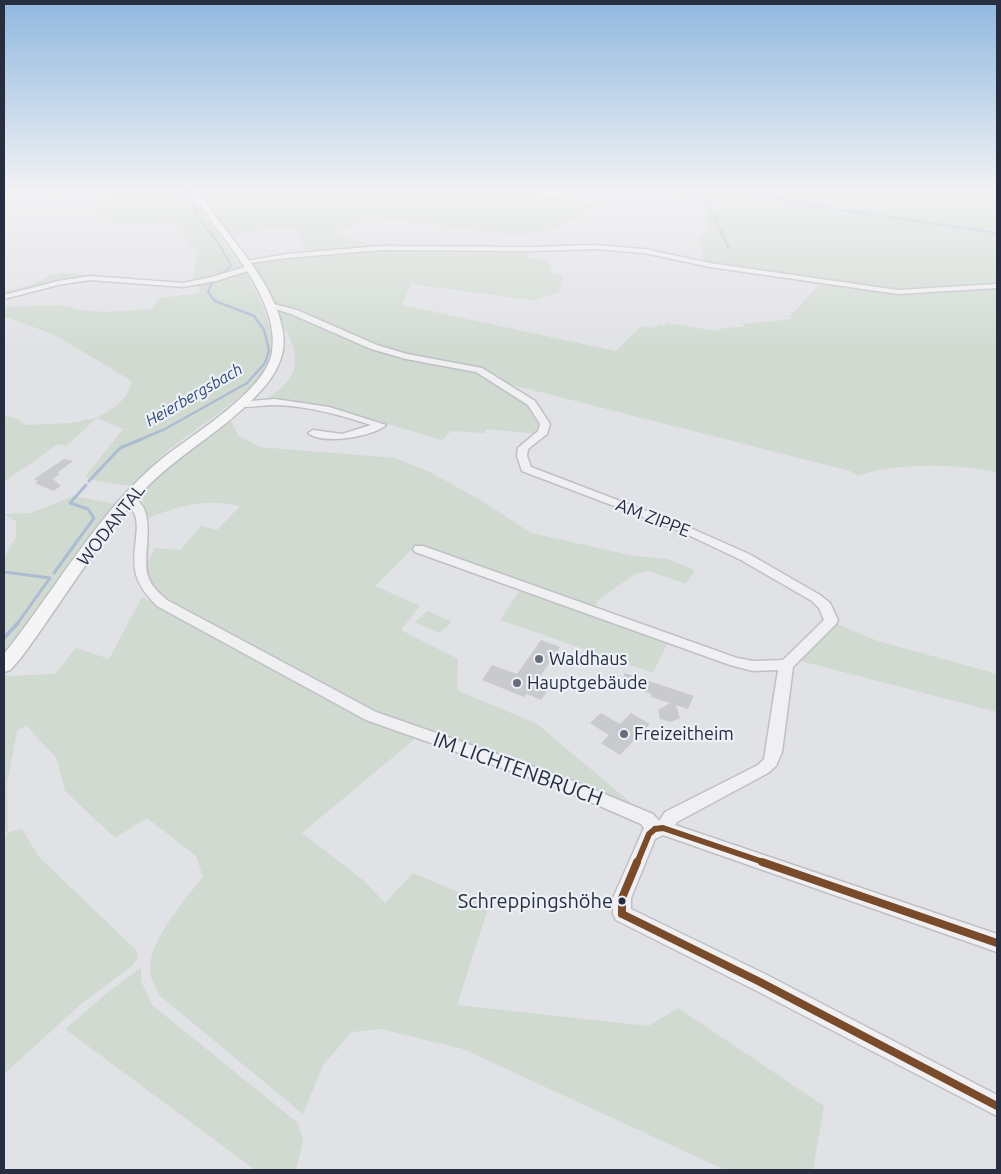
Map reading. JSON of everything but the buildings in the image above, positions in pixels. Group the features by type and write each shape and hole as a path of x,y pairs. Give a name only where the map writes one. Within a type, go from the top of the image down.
{"main road":[{"name":"WODANTAL","path":"4,666 128,499 153,472 239,404 269,374 278,352 278,336 269,304 231,244"}],"street":[{"path":"4,297 42,286 90,278 183,285 213,279 276,254 404,248 532,249 603,247 644,251 710,265 898,292 997,286"},
{"name":"AM ZIPPE","path":"269,304 294,312 374,347 406,356 467,366 491,376 532,403 545,424 543,432 523,448 522,456 526,469 721,545 816,598 825,606 831,620 786,665"},
{"name":"WODANTAL","path":"239,404 257,400 311,405 381,425 342,437 313,434"},
{"name":"IM LICHTENBRUCH","path":"128,499 139,508 143,516 140,549 143,585 150,595 371,716 562,783 647,819 659,828 997,943"},
{"path":"419,549 735,662 753,666 786,665 771,762 763,769 671,818 649,834 622,898 622,914 760,982 997,1106"}],"shaded area":[{"path":"190,244 224,244 241,268 192,283 198,253"},
{"path":"302,244 368,244 380,248 307,253"},
{"path":"698,244 997,244 997,472 965,467 908,466 873,471 858,476 850,471 501,382 531,404 543,423 538,434 486,429 484,433 451,431 442,440 330,407 265,400 288,381 295,361 294,351 285,328 249,263 382,249 527,250 528,258 549,260 551,273 564,275 559,293 531,300 411,284 402,305 616,351 641,326 655,328 659,324 664,326 667,323 717,331 722,328 744,327 742,324 793,319 790,316 824,280 704,262"},
{"path":"244,271 261,303 272,341 268,364 261,375 224,410 170,449 131,486 96,481 85,477 123,429 97,418 123,399 132,381 55,335 9,318 4,318 4,307 61,305 82,310 104,312 151,309 159,298 200,293 197,284"},
{"path":"62,273 130,279 91,278 4,296 4,292 33,284 53,274"},
{"path":"4,416 18,419 26,425 70,423 97,418 66,446 58,444 4,482"},
{"path":"229,417 238,435 259,447 395,458 430,472 482,501 531,533 634,556 667,559 695,570 686,584 648,571 637,573 599,599 593,609 417,544 375,586 420,606 401,630 458,659 457,690 537,724 636,807 374,713 150,589 146,565 155,548 180,550 201,526 217,530 240,506 215,503 192,504 146,519 142,491 169,463"},
{"path":"73,496 116,504 4,655 4,557 16,537 16,521 4,514 31,513"},
{"path":"521,589 669,640 653,673 500,620"},
{"path":"142,597 251,656 417,737 302,833 363,880 385,903 413,873 489,905 457,1005 648,1026 678,1008 824,1106 813,1170 725,1170 463,1049 381,1029 352,1032 323,1065 303,1114 160,996 152,981 150,974 151,960 161,934 203,877 196,856 147,818 115,838 65,791 57,759 26,725 17,731 7,784 8,832 22,829 39,857 137,951 138,958 132,966 81,1004 4,1074 4,843 7,832 4,828 4,676 55,674 76,648 109,659"},
{"path":"428,611 452,622 439,633 415,622"},
{"path":"835,623 878,641 997,674 997,712 797,660"},
{"path":"141,968 141,981 152,1005 298,1123 303,1140 296,1170 255,1170 65,1029 107,993"}],"waterway":[{"name":"Heierbergsbach","path":"219,244 231,266 220,275"},
{"path":"727,244 729,248"},
{"name":"Heierbergsbach","path":"213,280 208,292 213,299"},
{"name":"Heierbergsbach","path":"139,440 165,429 247,383 265,363 269,350 264,330 254,316 215,301 212,297"},
{"name":"Heierbergsbach","path":"89,481 120,448 142,439"},
{"name":"Heierbergsbach","path":"54,573 94,518 88,509 70,503 86,485"},
{"name":"Heierbergsbach","path":"4,572 50,578 17,624"},
{"name":"Heierbergsbach","path":"4,638 18,623"}],"transit line":[{"path":"655,829 663,828 997,943"},
{"path":"622,914 622,898 649,834 655,829"},
{"path":"622,914 760,982 997,1106"}],"place":[{"name":"Waldhaus","path":"539,659"},
{"name":"Hauptgebäude","path":"517,683"},
{"name":"Freizeitheim","path":"624,734"},
{"name":"Schreppingshöhe","path":"622,901"}]}
